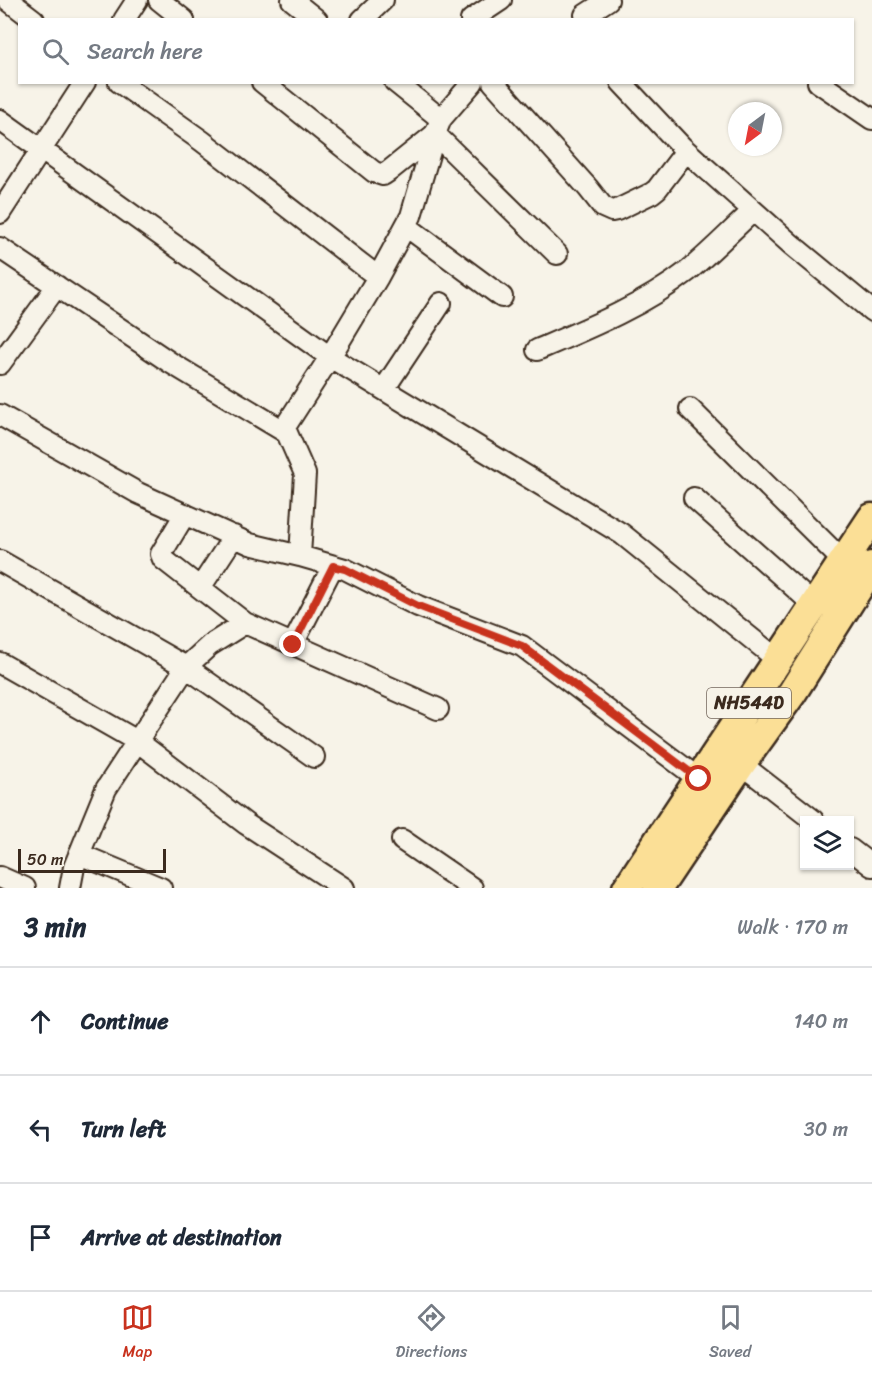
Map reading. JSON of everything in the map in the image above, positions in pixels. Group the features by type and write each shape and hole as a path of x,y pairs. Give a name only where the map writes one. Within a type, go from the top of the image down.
{"highway":[{"name":"NH544D","path":"627,888 872,518"},
{"name":"NH544D","path":"658,888 741,764 792,693 872,566"}],"street":[{"path":"8,0 31,18"},
{"path":"125,18 137,0"},
{"path":"159,0 182,18"},
{"path":"292,0 314,18"},
{"path":"364,18 382,0"},
{"path":"474,18 501,0"},
{"path":"585,15 608,0"},
{"path":"0,213 84,84"},
{"path":"122,84 202,141 378,278"},
{"path":"265,84 378,174 383,175 438,127 471,84"},
{"path":"397,84 557,254"},
{"path":"495,84 607,210 617,210 652,193 686,151"},
{"path":"623,84 686,151 872,311"},
{"path":"821,84 872,119"},
{"path":"0,120 330,357 622,534 778,660"},
{"path":"283,430 378,278 406,226 438,127"},
{"path":"537,350 607,320 660,291 689,270 753,211"},
{"path":"406,226 502,297"},
{"path":"0,248 171,363 287,433 305,474 300,556"},
{"path":"0,364 57,286"},
{"path":"384,388 441,303"},
{"path":"690,409 843,561"},
{"path":"0,415 138,493 234,536 250,543 345,569 418,606 522,646 699,779"},
{"path":"694,498 814,605"},
{"path":"185,514 161,554 164,559 245,623 438,709"},
{"path":"200,588 234,536"},
{"path":"0,561 186,668 314,757"},
{"path":"293,645 333,566"},
{"path":"70,888 74,867 106,789 137,741 186,668 210,645 245,623"},
{"path":"0,663 137,741 246,824 344,888"},
{"path":"741,764 808,816"},
{"path":"402,840 472,888"},
{"path":"854,853 872,866"},
{"path":"79,854 161,888"},
{"path":"0,877 25,888"}],"route":[{"path":"293,645 333,566 345,569 418,606 522,646 699,779"}]}
